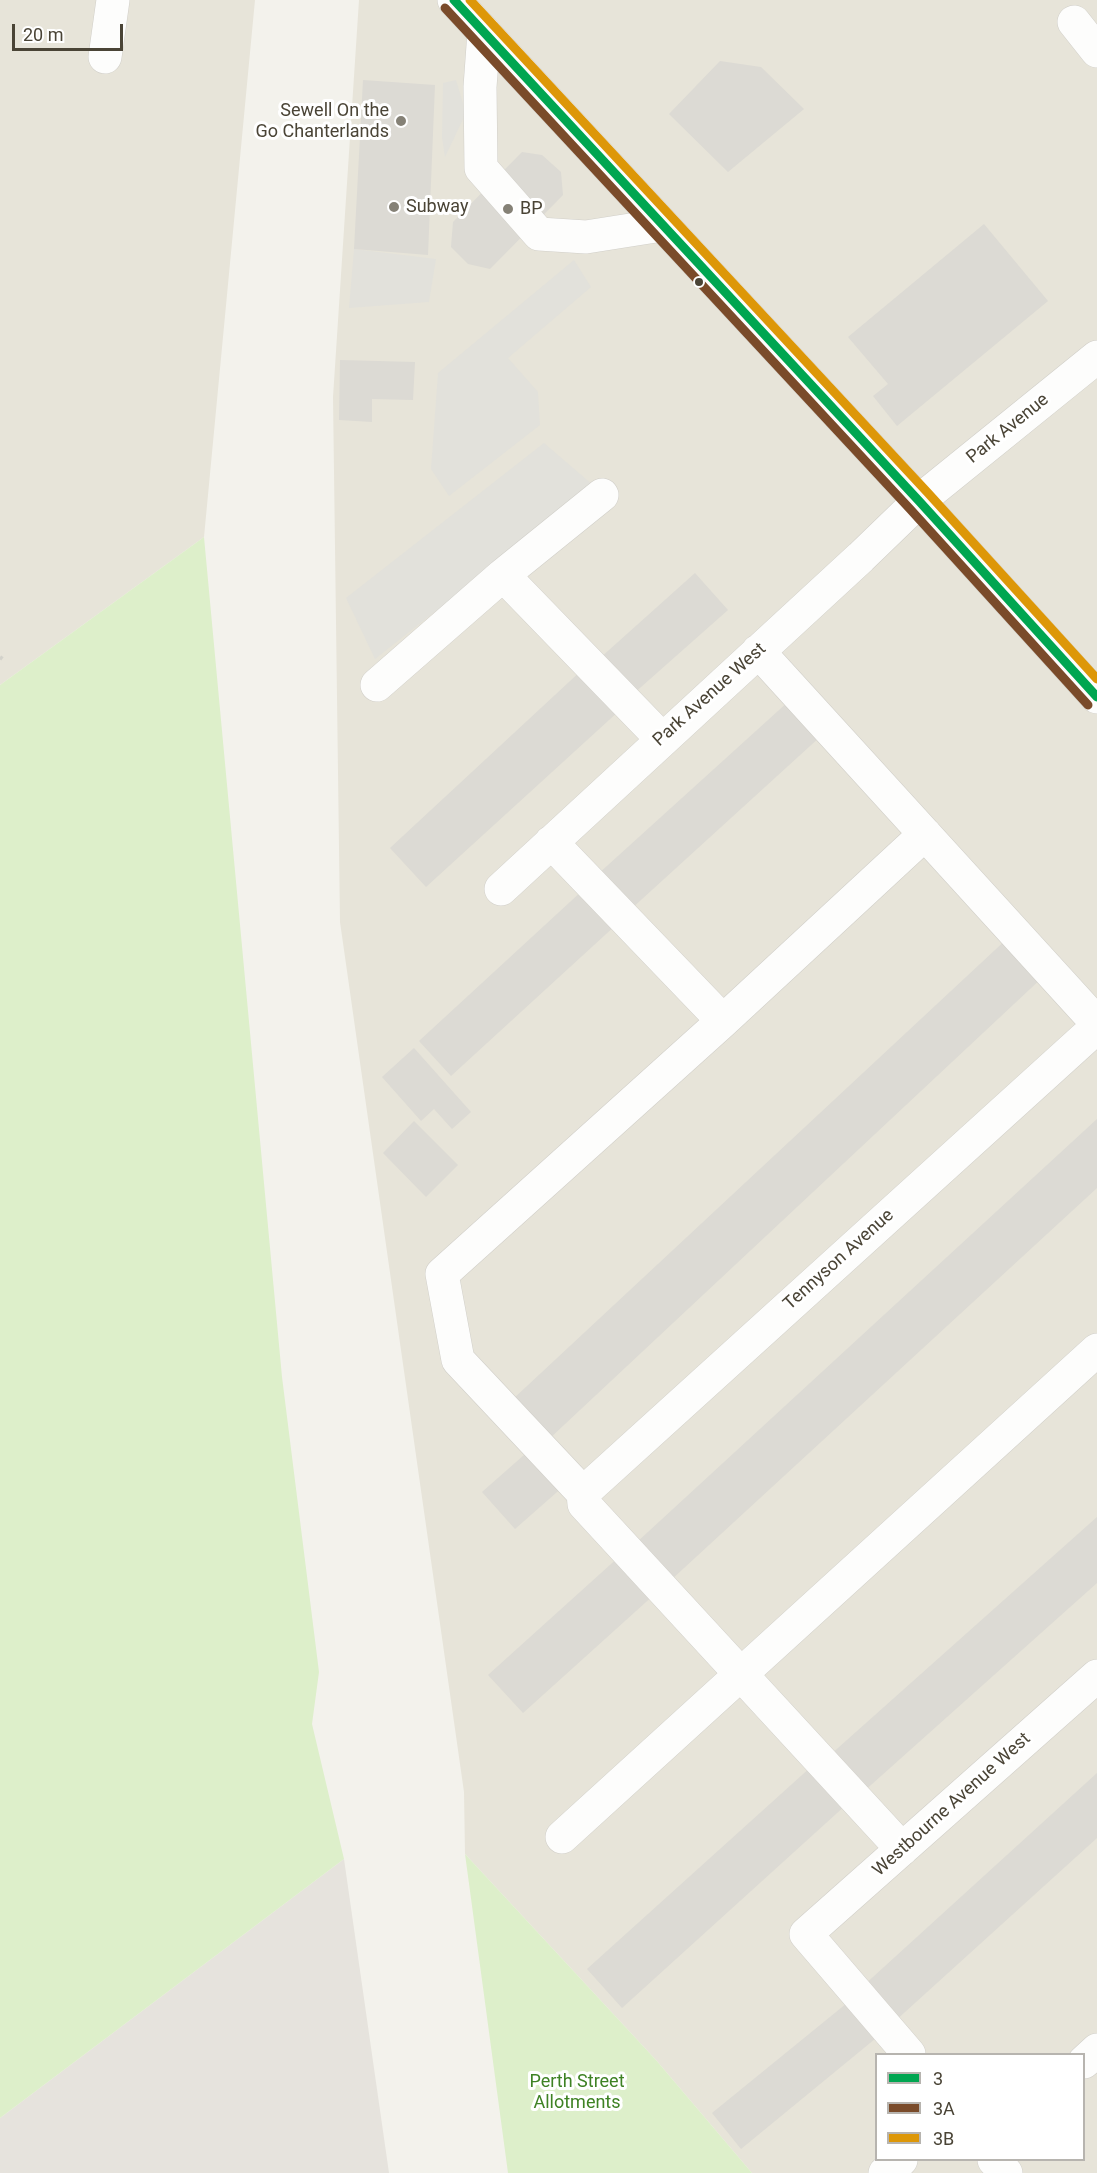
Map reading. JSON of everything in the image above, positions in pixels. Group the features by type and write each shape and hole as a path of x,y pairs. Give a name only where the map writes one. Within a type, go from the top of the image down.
{"street":[{"path":"105,57 113,0"},
{"path":"454,0 919,501 1097,697"},
{"path":"1074,22 1097,51"},
{"path":"484,32 480,87 481,168 540,247 662,225"},
{"name":"Park Avenue","path":"919,501 1097,357"},
{"path":"377,685 503,575 602,495"},
{"name":"Park Avenue West","path":"501,889 919,501"},
{"path":"503,575 662,739"},
{"path":"758,651 1097,1023"},
{"path":"902,1849 584,1504 583,1493 458,1359 442,1274 723,1021 925,834"},
{"path":"551,842 723,1021"},
{"name":"Tennyson Avenue","path":"583,1493 1097,1027"},
{"path":"562,1837 742,1676 1097,1350"},
{"name":"Westbourne Avenue West","path":"907,2053 806,1934 1097,1676"},
{"path":"1085,2060 1097,2049"},
{"path":"885,2173 900,2161"},
{"path":"995,2161 1006,2173"}],"shaded area":[{"path":"0,0 255,0 204,537 0,685"},
{"path":"359,0 1097,0 1097,2173 752,2173 656,2060 465,1854 464,1792 340,922 333,397"},
{"path":"456,80 466,113 445,157 442,138 443,83"},
{"path":"354,249 436,259 429,302 349,308"},
{"path":"574,260 591,287 508,358 538,392 540,425 449,496 431,469 438,373"},
{"path":"544,443 594,486 375,659 346,598"},
{"path":"344,1859 389,2173 0,2173 0,2118"}],"green space":[{"path":"204,537 282,1377 319,1672 312,1724 344,1859 0,2118 0,685"},
{"name":"Perth Street Allotments","path":"465,1854 656,2060 752,2173 508,2173"}],"building":[{"path":"720,61 761,67 804,109 728,172 669,114"},
{"path":"363,80 435,85 428,255 354,249"},
{"name":"BP","path":"522,152 542,155 561,172 563,195 490,269 468,264 451,247 453,222"},
{"path":"984,224 1048,301 897,426 873,396 888,384 848,337"},
{"path":"340,360 415,362 413,400 372,399 372,422 339,420"},
{"path":"695,573 728,610 632,695 599,659"},
{"path":"583,669 620,710 426,887 390,848"},
{"path":"789,701 821,736 630,910 597,875"},
{"path":"583,890 617,924 451,1076 419,1041"},
{"path":"1010,936 1045,975 549,1439 512,1400"},
{"path":"414,1048 471,1112 452,1129 434,1109 421,1121 382,1077"},
{"path":"1097,1119 1097,1188 671,1580 636,1543"},
{"path":"414,1121 458,1165 426,1197 383,1153"},
{"path":"532,1448 565,1485 515,1529 482,1492"},
{"path":"1097,1517 1097,1583 862,1793 829,1756"},
{"path":"621,1555 656,1593 523,1713 488,1675"},
{"path":"812,1766 847,1804 622,2008 587,1969"},
{"path":"1097,1773 1097,1838 894,2022 862,1987"},
{"path":"852,1999 881,2034 741,2149 712,2113"}],"transit line":[{"name":"3","path":"454,0 919,501 1097,697"},
{"name":"3B","path":"470,0 928,493 1097,679"},
{"name":"3A","path":"445,8 910,509 1088,705"}],"place":[{"name":"Sewell On the Go Chanterlands","path":"401,121"},
{"name":"Subway","path":"394,207"},
{"name":"BP","path":"508,209"}]}
